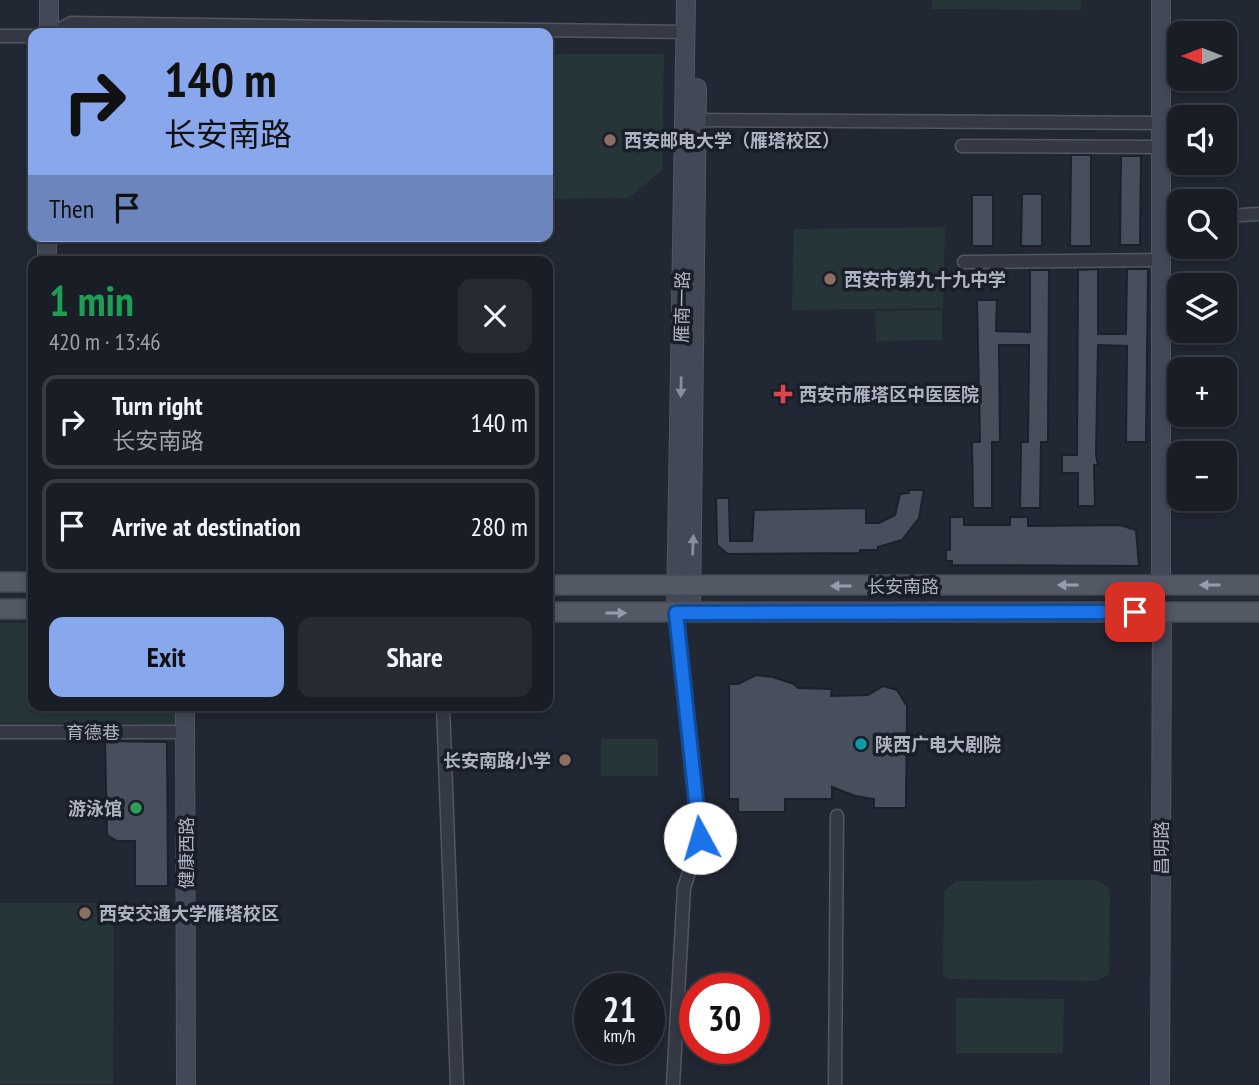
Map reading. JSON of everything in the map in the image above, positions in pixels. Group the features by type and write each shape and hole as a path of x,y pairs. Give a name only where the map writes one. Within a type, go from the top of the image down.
{"main road":[{"path":"0,582 28,582"},
{"name":"长安南路","path":"553,585 1259,585"},
{"path":"0,608 28,609"},
{"name":"长安南路","path":"553,612 1259,612"}],"street":[{"path":"49,0 51,28"},
{"name":"雁南一路","path":"687,0 691,121"},
{"name":"雁南一路","path":"684,613 691,121 698,0"},
{"path":"1161,0 1161,147 1167,190"},
{"path":"61,28 71,23 376,28"},
{"path":"553,30 686,32"},
{"path":"0,36 28,36"},
{"path":"691,121 1161,122"},
{"path":"962,146 1161,147"},
{"path":"1237,215 1259,214"},
{"path":"1161,585 1161,260 1167,235"},
{"path":"964,262 1161,260"},
{"name":"昌明路","path":"1160,1085 1162,612"},
{"path":"673,1085 684,888 700,838 684,613"},
{"name":"健康西路","path":"185,711 186,1085"},
{"path":"443,711 457,1085"},
{"name":"育德巷","path":"0,732 185,732"},
{"path":"835,1085 837,816"}],"shaded area":[{"path":"932,0 1081,0 1081,10 932,9"},
{"path":"553,54 664,54 662,170 629,198 553,199"},
{"path":"945,227 943,308 792,310 794,229"},
{"path":"942,310 942,340 876,341 875,311"},
{"path":"0,623 28,623 28,711 178,711 178,724 0,723"},
{"path":"601,739 658,739 658,776 601,776"},
{"path":"1096,880 1108,887 1110,893 1109,974 1097,981 949,979 943,973 944,891 956,881"},
{"path":"0,903 114,903 113,1084 0,1084"},
{"path":"956,998 1064,999 1063,1053 956,1053"}],"building":[{"path":"1071,155 1091,155 1091,246 1070,246"},
{"path":"1121,156 1141,156 1140,245 1120,245"},
{"path":"1022,194 1042,194 1042,246 1021,246"},
{"path":"972,195 993,195 993,246 972,246"},
{"path":"1098,269 1098,334 1126,334 1127,269 1148,269 1146,442 1126,442 1127,346 1098,345 1098,465 1094,465 1095,506 1078,506 1078,473 1062,473 1062,455 1077,455 1078,270"},
{"path":"1030,270 1049,270 1048,442 1041,442 1040,508 1020,508 1021,442 1028,442 1029,345 999,345 1000,442 992,442 992,508 973,508 972,442 980,442 977,300 997,300 996,331 1030,332"},
{"path":"908,490 924,490 919,518 902,540 878,547 878,550 860,550 860,553 728,554 717,545 716,498 729,498 730,541 752,541 754,510 866,508 866,523 879,523 895,515 900,494 909,493"},
{"path":"950,517 964,517 964,525 1010,525 1010,517 1028,517 1028,526 1120,525 1136,530 1139,566 952,565 952,561 946,561 946,550 950,550"},
{"name":"陕西广电大剧院","path":"756,675 773,677 798,688 832,689 831,696 868,695 883,686 897,690 907,706 906,808 874,808 874,799 855,796 832,787 832,799 785,799 785,812 738,812 738,799 729,799 729,684 738,684"},
{"name":"游泳馆","path":"105,741 167,742 168,886 135,886 135,841 117,841 107,835"}],"place":[{"name":"西安邮电大学（雁塔校区）","path":"610,140"},
{"name":"西安市第九十九中学","path":"830,279"},
{"name":"西安市雁塔区中医医院","path":"783,394"},
{"name":"陕西广电大剧院","path":"861,744"},
{"name":"长安南路小学","path":"565,760"},
{"name":"游泳馆","path":"136,808"},
{"name":"西安交通大学雁塔校区","path":"85,913"}],"route":[{"path":"700,838 676,613 1135,612"}]}
